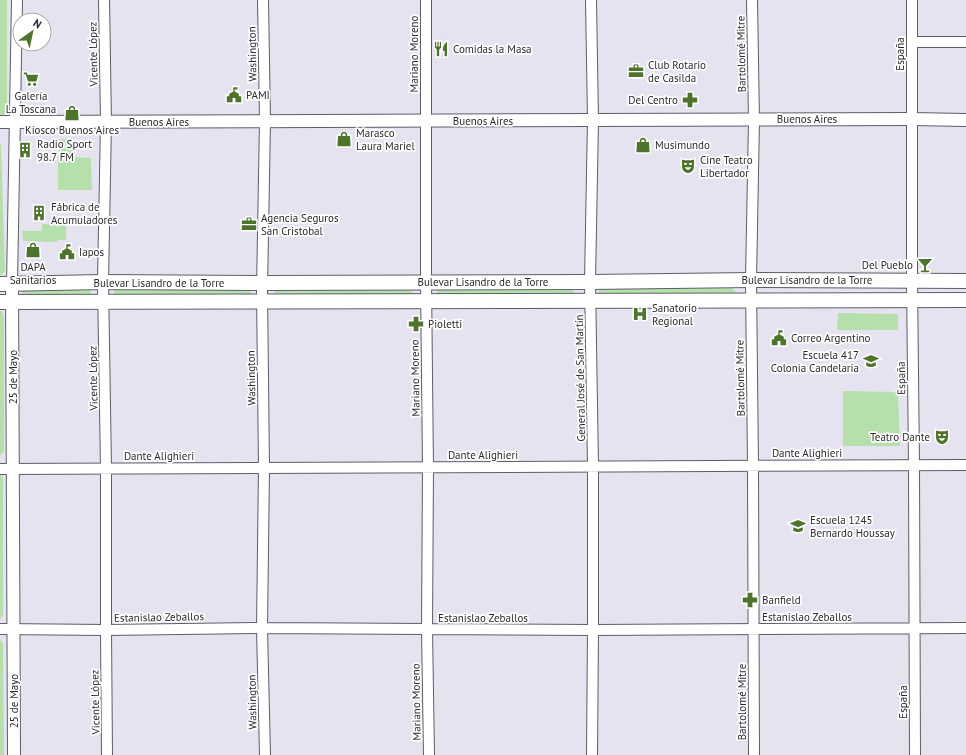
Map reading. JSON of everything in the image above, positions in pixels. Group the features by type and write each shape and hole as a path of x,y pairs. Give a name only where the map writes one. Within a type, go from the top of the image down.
{"main road":[{"name":"Bulevar Lisandro de la Torre","path":"6,284 103,282 590,282 751,280 966,281"},
{"name":"Bulevar Lisandro de la Torre","path":"6,302 966,300"}],"street":[{"name":"25 de Mayo","path":"14,755 13,469 6,284 15,122 17,0"},
{"name":"Vicente López","path":"104,0 106,122 103,282 106,469 107,755"},
{"name":"Washington","path":"263,0 265,121 262,283 264,468 262,628 265,755"},
{"name":"Mariano Moreno","path":"426,0 426,302 428,467 427,629 429,755"},
{"name":"General José de San Martín","path":"591,0 593,120 590,282 593,466 592,755"},
{"name":"Bartolomé Mitre","path":"752,0 754,120 751,301 754,755"},
{"name":"España","path":"912,0 915,755"},
{"path":"912,42 966,42"},
{"name":"Buenos Aires","path":"0,122 966,120"},
{"name":"Dante Alighieri","path":"0,469 966,465"},
{"name":"Estanislao Zeballos","path":"0,629 106,630 262,628 593,630 966,628"}],"green space":[{"path":"0,0 7,0 7,108 4,115 0,115"},
{"path":"59,139 74,139 75,157 91,158 92,190 58,190 58,159 60,159"},
{"path":"0,144 5,271 0,277"},
{"path":"42,224 66,225 66,240 58,240 57,242 23,241 22,231 42,231"},
{"path":"440,286 570,288 574,292 574,297 437,295 437,290"},
{"path":"602,287 732,288 736,292 736,297 599,296 599,290"},
{"path":"26,288 88,288 91,291 91,296 22,297 22,291"},
{"path":"117,288 247,289 251,293 251,298 114,297 114,291"},
{"path":"278,288 408,289 413,293 413,298 275,297 275,291"},
{"path":"0,310 3,313 4,318 4,451 0,456"},
{"path":"838,313 898,314 898,330 837,330"},
{"path":"843,391 898,392 900,446 843,446"},
{"path":"0,472 3,478 3,614 0,620"},
{"path":"0,639 3,644 4,755 0,755"}],"place":[{"name":"Comidas la Masa","path":"441,49"},
{"name":"Club Rotario de Casilda","path":"636,71"},
{"name":"Galería La Toscana","path":"31,79"},
{"name":"PAMI","path":"234,95"},
{"name":"Del Centro","path":"690,100"},
{"name":"Kiosco Buenos Aires","path":"72,113"},
{"name":"Marasco Laura Mariel","path":"344,139"},
{"name":"Musimundo","path":"643,145"},
{"name":"Radio Sport 98.7 FM","path":"25,150"},
{"name":"Cine Teatro Libertador","path":"688,166"},
{"name":"Fábrica de Acumuladores","path":"39,213"},
{"name":"Agencia Seguros San Cristobal","path":"249,224"},
{"name":"DAPA Sanitarios","path":"33,250"},
{"name":"Iapos","path":"67,252"},
{"name":"Del Pueblo","path":"925,265"},
{"name":"Sanatorio Regional","path":"640,314"},
{"name":"Pioletti","path":"416,324"},
{"name":"Correo Argentino","path":"779,338"},
{"name":"Escuela 417 Colonia Candelaria","path":"871,361"},
{"name":"Teatro Dante","path":"942,437"},
{"name":"Escuela 1245 Bernardo Houssay","path":"798,526"},
{"name":"Banfield","path":"750,600"}]}
